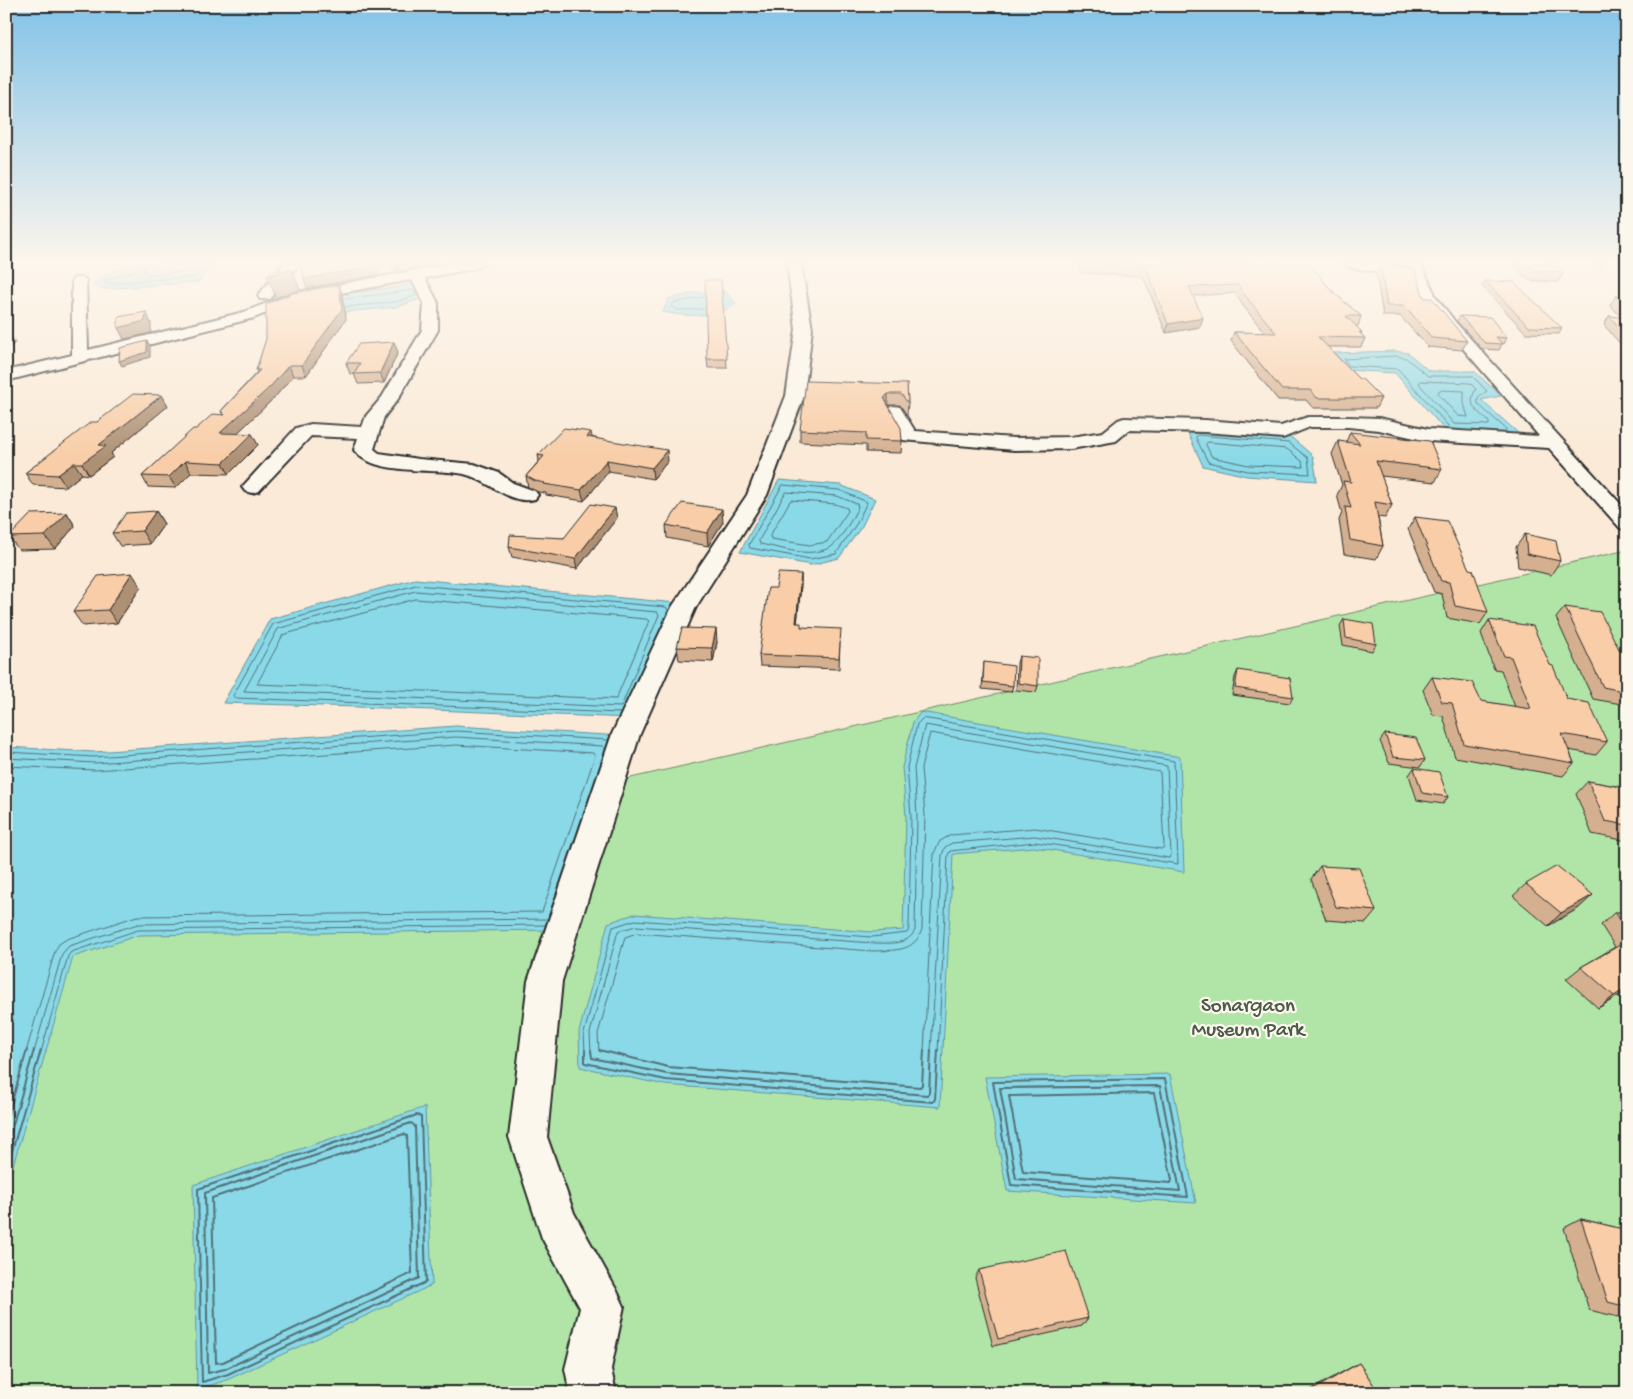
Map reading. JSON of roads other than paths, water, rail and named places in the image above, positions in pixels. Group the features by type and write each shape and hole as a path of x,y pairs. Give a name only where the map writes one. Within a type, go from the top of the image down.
{"street":[{"path":"80,329 80,357"},
{"path":"6,376 194,329"},
{"path":"430,329 389,399 374,416 364,450 373,458 419,465 467,468 492,477 506,487 528,495"},
{"path":"593,1393 588,1369 602,1306 557,1223 528,1137 546,981 626,734 684,607 757,495 794,396 804,329"},
{"path":"1454,329 1627,524"},
{"path":"894,411 906,433 910,436 1014,444 1071,444 1109,437 1124,424 1205,426 1283,432 1308,422 1379,424 1428,435 1556,443"},
{"path":"252,487 303,432 310,430 368,433"}],"water":[{"path":"1395,351 1408,353 1429,371 1474,371 1501,396 1481,400 1525,439 1449,435 1395,373 1346,370 1333,353"},
{"path":"1186,429 1292,438 1313,456 1317,481 1247,476 1203,466"},
{"path":"779,480 840,485 875,499 862,526 839,558 811,565 740,552"},
{"path":"415,579 677,603 630,718 223,703 270,619"},
{"path":"921,712 1180,757 1184,872 1034,847 953,854 940,1107 665,1085 580,1067 579,1032 608,923 634,914 873,932 903,930 906,816 902,767 913,722"},
{"path":"456,726 622,736 557,930 139,935 73,957 6,1190 6,747 94,752"},
{"path":"1170,1074 1196,1203 1007,1191 985,1077"},
{"path":"425,1107 432,1285 229,1379 197,1390 193,1185"}],"park label":[{"name":"Sonargaon Museum Park","path":"1248,1019"}]}
